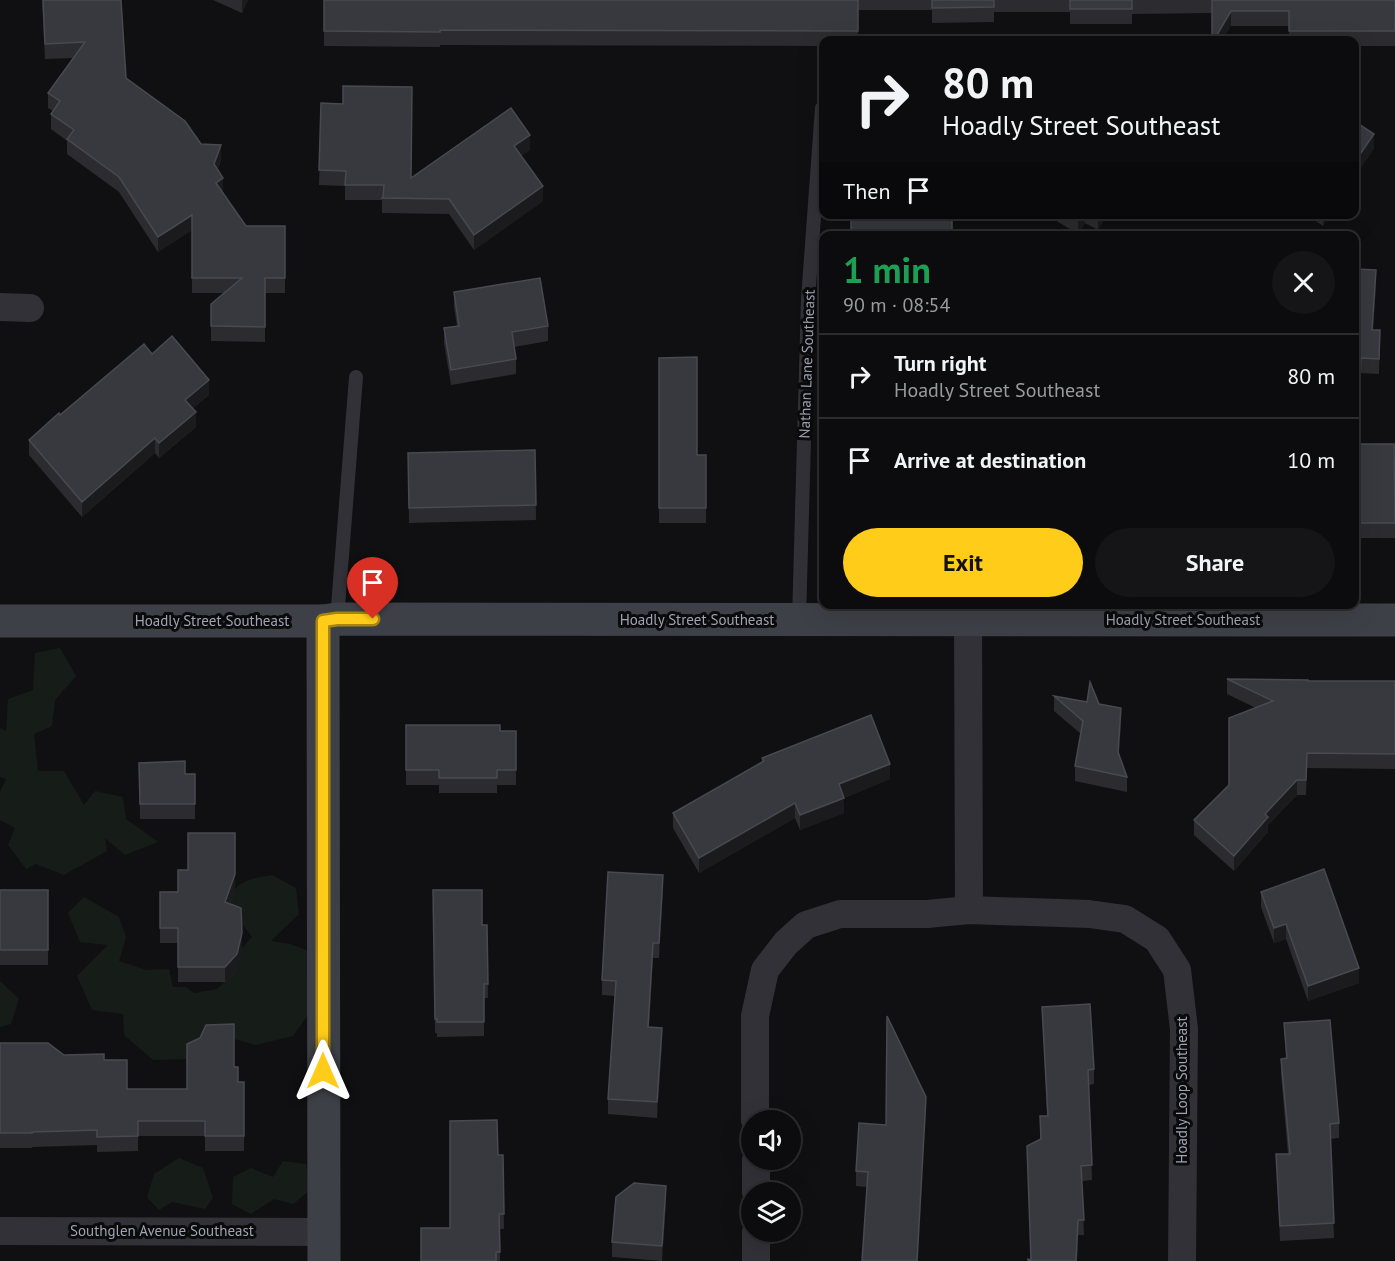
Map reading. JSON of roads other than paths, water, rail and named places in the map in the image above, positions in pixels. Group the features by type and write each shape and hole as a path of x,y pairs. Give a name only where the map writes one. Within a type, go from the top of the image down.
{"street":[{"path":"0,308 30,308"},
{"name":"Hoadly Street Southeast","path":"0,621 968,620 1203,612 1395,620"},
{"path":"324,1246 330,620"},
{"path":"968,620 969,910"},
{"name":"Hoadly Loop Southeast","path":"755,1110 754,1016 765,970 786,943 806,926 840,914 927,914 969,910 1089,914 1125,919 1157,939 1177,970 1184,1029 1182,1261"},
{"name":"Southglen Avenue Southeast","path":"0,1231 324,1246"},
{"path":"756,1242 756,1261"}],"lane":[{"name":"Nathan Lane Southeast","path":"799,620 808,299 819,149"},
{"path":"330,620 356,377"}]}
